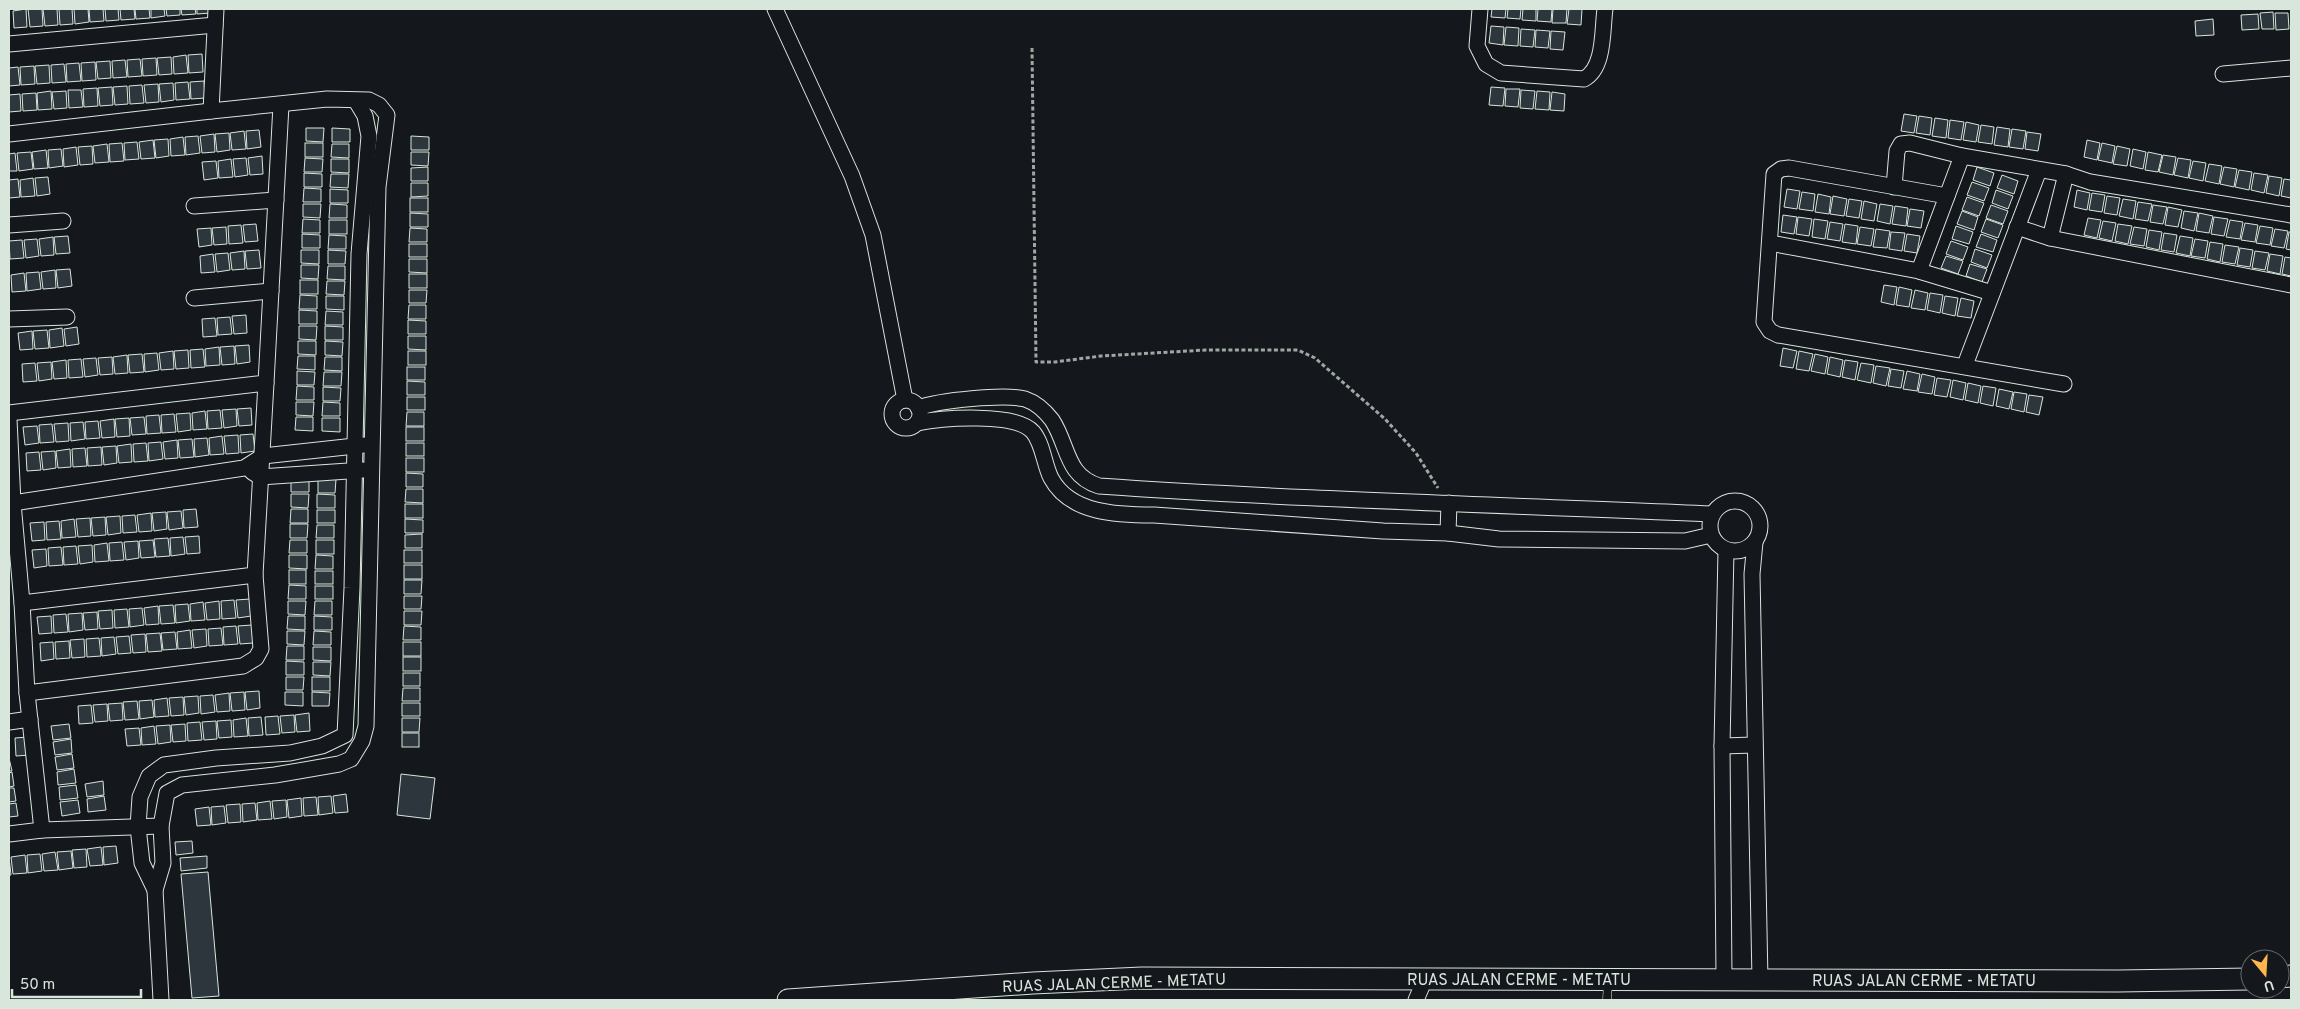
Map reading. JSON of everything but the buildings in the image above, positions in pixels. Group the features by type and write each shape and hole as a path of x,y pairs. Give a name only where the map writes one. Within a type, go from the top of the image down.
{"main road":[{"name":"RUAS JALAN CERME - METATU","path":"788,1000 1033,983 1142,978 2240,979"}],"street":[{"path":"211,111 216,9"},
{"path":"775,9 852,176 873,235 905,400"},
{"path":"1480,9 1477,46 1486,64 1501,73 1584,79 1593,74 1598,64 1605,9"},
{"path":"9,44 215,25"},
{"path":"2222,74 2291,68"},
{"path":"9,134 326,99 368,100 379,105 387,115 378,187 366,726 362,741 357,750 351,758 339,764 275,775 182,785 168,793 160,826 163,863 155,890 161,1000"},
{"path":"356,101 365,116 369,136 359,254 355,470 345,735 357,750"},
{"path":"27,693 243,666 256,658 261,650 255,575 260,476 264,456 281,105"},
{"path":"1894,187 1897,151 1901,144 1910,143 1962,156 2066,174 2090,182 2291,215"},
{"path":"1919,271 1962,156"},
{"path":"1947,196 1789,168 1781,169 1774,174 1764,322 1770,331 1778,335 1965,365 2064,384"},
{"path":"1965,365 2039,170"},
{"path":"2050,238 2066,174"},
{"path":"194,206 276,200"},
{"path":"9,225 63,221"},
{"path":"2017,227 2050,238 2291,285"},
{"path":"1770,243 1919,271 1992,293"},
{"path":"194,298 271,291"},
{"path":"9,320 67,317"},
{"path":"9,413 266,384"},
{"path":"918,415 913,402 905,400 897,403 892,410 892,418 896,424 903,428 911,428 918,415 936,402 1024,399 1039,405 1053,422 1075,470 1087,482 1099,486 1269,498 1449,502 1712,514"},
{"path":"918,415 935,420 972,418 1021,423 1032,432 1052,478 1062,494 1078,504 1116,514 1383,531 1448,533 1499,539 1685,541 1711,535"},
{"path":"9,419 13,503 22,603 27,693 42,830"},
{"path":"13,503 244,468 264,456 355,444 373,445"},
{"path":"244,468 260,476 372,470"},
{"path":"1729,501 1739,501 1749,505 1757,512 1760,522 1760,533 1755,542 1746,549 1736,552 1726,550 1717,544 1711,535 1709,525 1712,514 1719,506 1729,501"},
{"path":"1448,533 1449,502"},
{"path":"1755,542 1752,574 1760,980"},
{"path":"1724,978 1722,746 1726,550"},
{"path":"22,603 255,575"},
{"path":"9,722 30,720"},
{"path":"155,890 142,863 138,827 140,797 149,776 164,765 216,758 290,753 322,746 345,735"},
{"path":"1722,746 1754,744"},
{"path":"9,834 42,830 160,826"},
{"path":"1416,1000 1425,979"}],"lane":[{"path":"1607,1000 1608,979"}],"path":[{"path":"1032,48 1036,362 1206,350 1298,350 1315,358 1385,419 1416,453 1449,502"}]}
